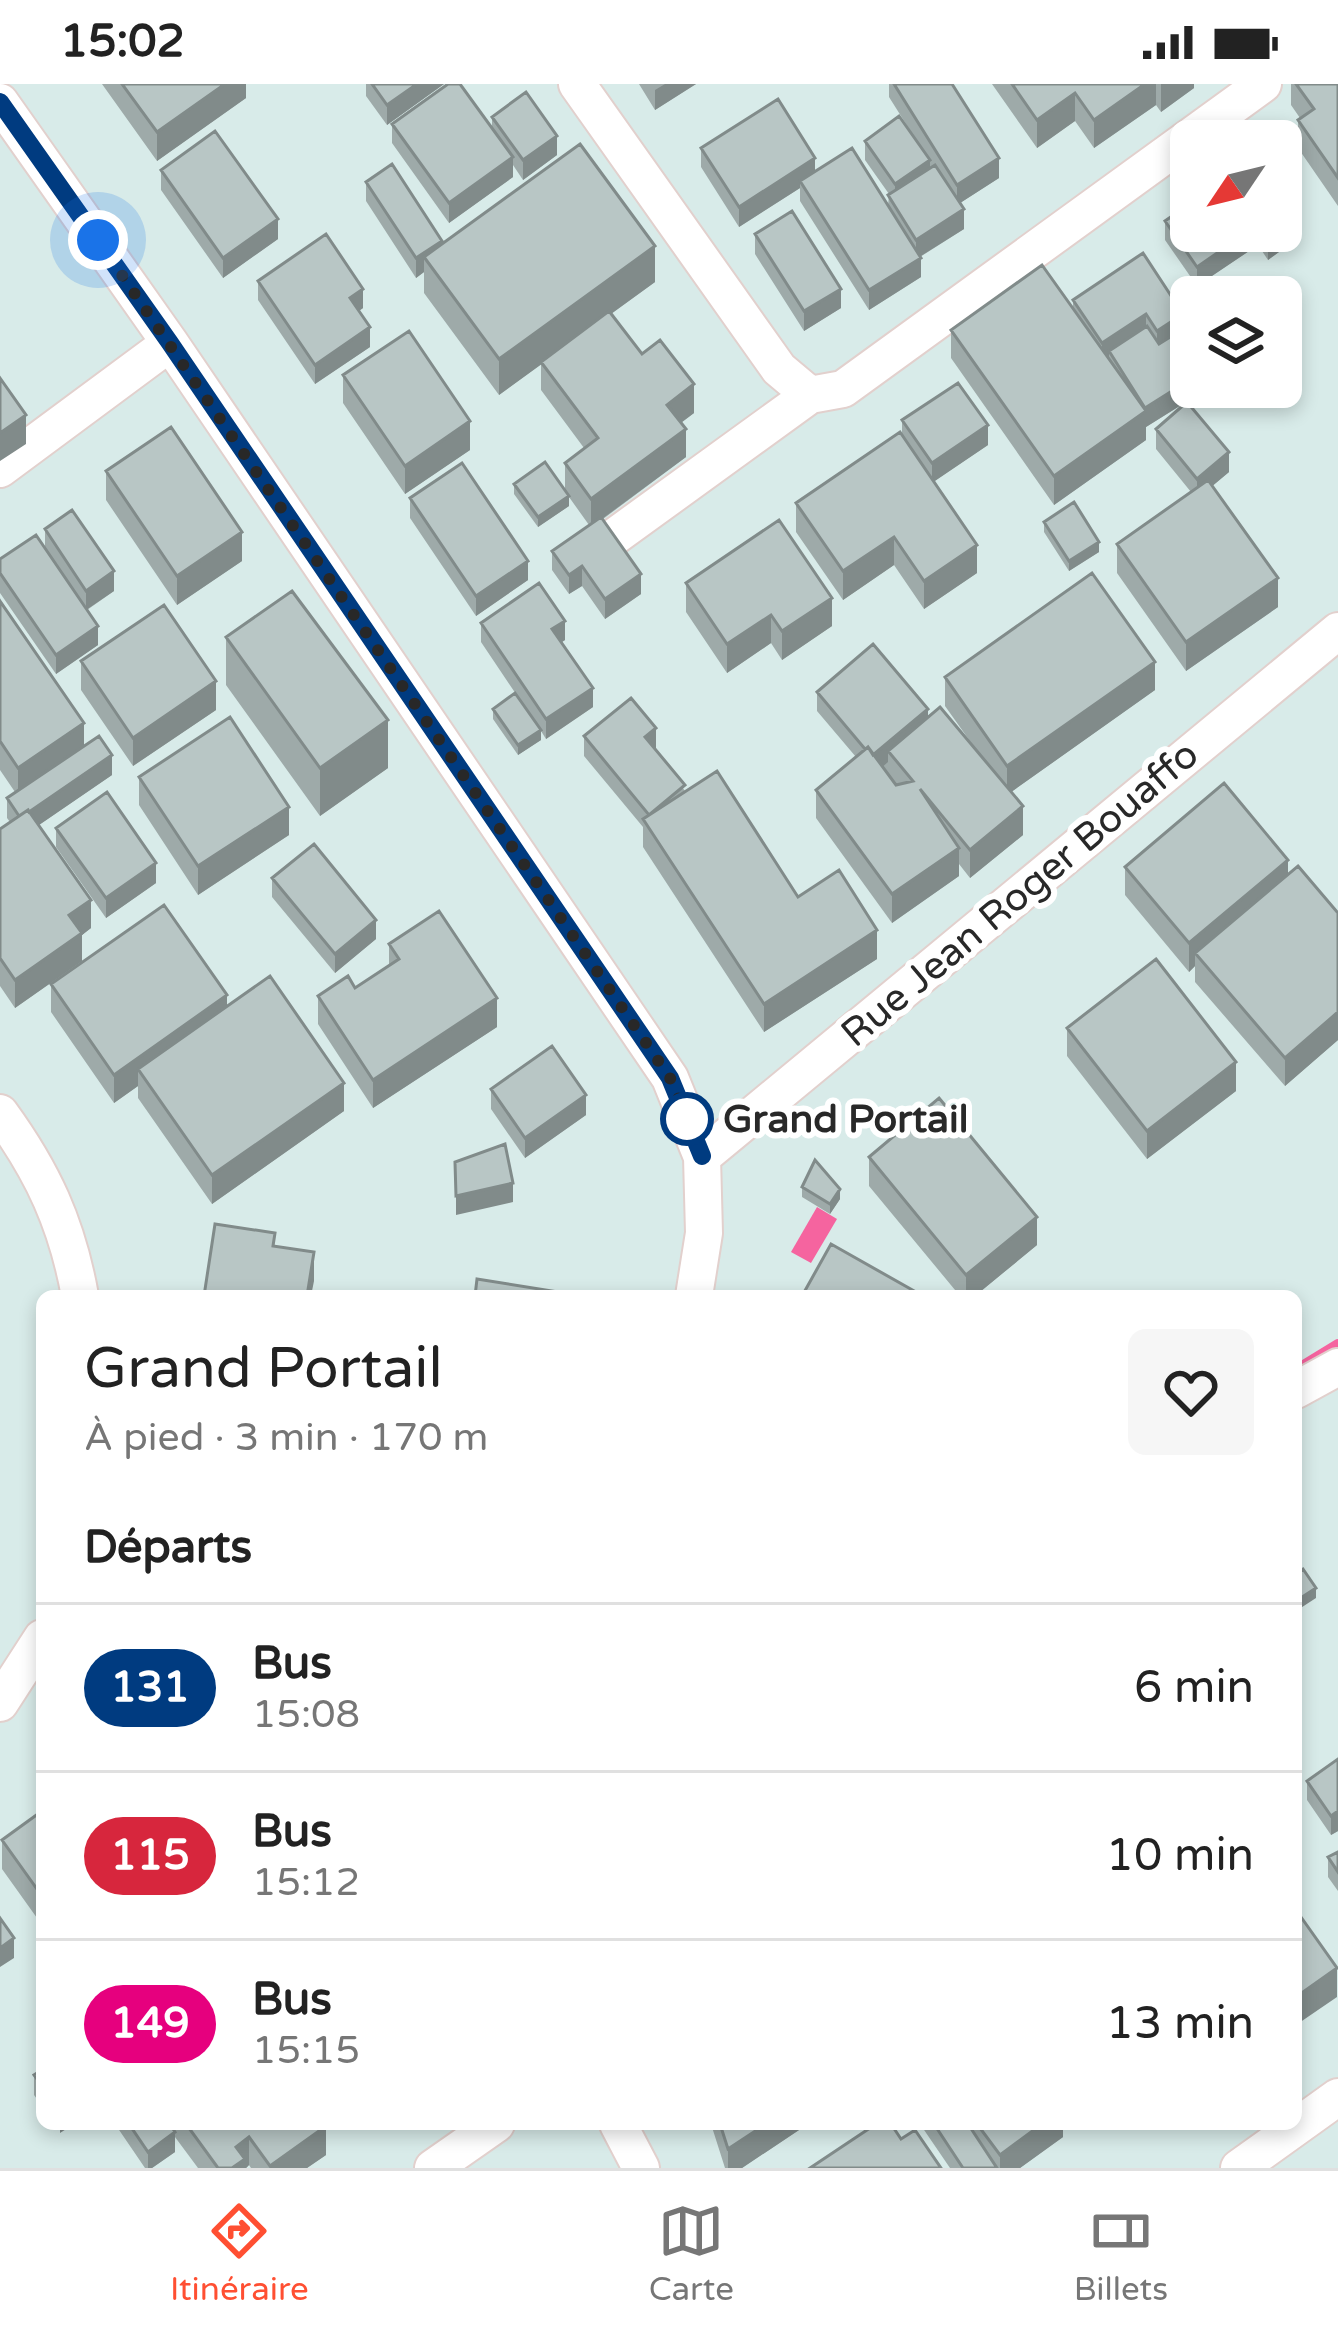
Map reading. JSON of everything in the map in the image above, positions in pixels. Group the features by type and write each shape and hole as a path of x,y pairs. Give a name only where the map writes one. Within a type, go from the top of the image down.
{"street":[{"path":"577,84 779,369 810,395"},
{"path":"614,537 810,395 843,388 1263,84"},
{"path":"0,102 170,343 670,1078 702,1156 704,1233 695,1290"},
{"path":"0,469 170,343"},
{"name":"Rue Jean Roger Bouaffo","path":"702,1156 1338,631"},
{"path":"0,1112 37,1164 71,1248 79,1290"},
{"path":"1302,1387 1338,1367"},
{"path":"0,1703 36,1648"},
{"path":"1302,2123 1338,2097"},
{"path":"433,2168 487,2130"},
{"path":"621,2130 641,2168"},
{"path":"1239,2168 1292,2130"}],"shaded area":[{"path":"817,1207 837,1219 811,1263 791,1252"}],"building":[{"path":"122,84 225,84 157,132"},
{"path":"372,84 417,84 387,105"},
{"path":"448,84 460,84 513,157 449,203 392,124"},
{"path":"894,84 952,84 999,158 957,185"},
{"path":"1012,84 1145,84 1094,120 1075,93 1037,120"},
{"path":"1296,84 1338,84 1338,178 1298,120 1314,109"},
{"path":"526,92 557,136 523,160 492,117"},
{"path":"778,99 815,158 739,207 701,148"},
{"path":"899,116 930,160 895,184 865,141"},
{"path":"215,131 278,219 223,258 161,170"},
{"path":"580,144 655,246 499,359 424,257"},
{"path":"852,148 921,258 869,290 800,181"},
{"path":"392,164 442,241 416,258 366,182"},
{"path":"935,165 964,209 916,240 888,195"},
{"path":"792,211 841,289 804,311 755,234"},
{"path":"326,234 363,289 350,298 370,327 315,365 258,281"},
{"path":"1187,252 1219,252 1197,267"},
{"path":"1143,253 1170,294 1170,322 1157,331 1146,314 1102,343 1073,300"},
{"path":"1042,265 1146,411 1054,476 951,330"},
{"path":"609,311 642,354 660,340 694,384 667,405 686,429 591,499 565,463 598,438 541,362"},
{"path":"1147,326 1159,344 1170,337 1170,392 1145,408 1109,351"},
{"path":"409,331 470,421 405,466 343,375"},
{"path":"0,378 26,415 0,433"},
{"path":"958,383 988,425 932,463 902,420"},
{"path":"1180,408 1192,408 1229,452 1197,479 1156,429"},
{"path":"171,427 242,532 177,576 106,471"},
{"path":"900,432 977,545 924,581 894,537 843,571 796,503"},
{"path":"545,462 569,496 538,517 514,484"},
{"path":"462,463 528,561 476,596 410,498"},
{"path":"1208,480 1278,578 1186,642 1117,544"},
{"path":"1074,502 1099,542 1069,561 1044,522"},
{"path":"72,510 114,571 86,591 45,529"},
{"path":"601,517 641,574 605,599 582,566 569,575 552,551"},
{"path":"779,520 832,598 782,631 771,615 727,644 686,583"},
{"path":"36,535 98,626 56,655 0,573 0,559"},
{"path":"1092,573 1155,662 1007,766 945,677"},
{"path":"539,583 565,621 552,629 593,688 546,719 481,623"},
{"path":"292,591 388,720 320,768 226,637"},
{"path":"0,601 84,723 18,768 0,741"},
{"path":"164,605 216,681 133,738 81,661"},
{"path":"873,644 928,709 873,755 817,692"},
{"path":"515,693 541,730 518,745 493,709"},
{"path":"631,698 656,728 645,737 685,785 649,815 584,736"},
{"path":"940,707 1023,806 970,850 920,789 959,848 892,894 816,790 868,747 896,785 913,781 888,751"},
{"path":"230,717 289,807 198,866 139,777"},
{"path":"99,736 112,755 19,816 7,798"},
{"path":"717,771 798,897 839,870 877,930 764,1004 643,819"},
{"path":"1224,783 1288,860 1189,943 1125,867"},
{"path":"107,792 156,863 106,898 56,828"},
{"path":"28,810 91,900 69,915 82,933 15,980 0,958 0,829"},
{"path":"314,844 376,920 335,954 272,878"},
{"path":"1298,866 1338,913 1338,1012 1285,1058 1195,953"},
{"path":"164,905 227,995 114,1075 51,984"},
{"path":"439,911 497,998 373,1080 318,996 348,976 355,988 399,959 389,944"},
{"path":"1156,959 1236,1062 1147,1131 1067,1028"},
{"path":"270,976 344,1083 212,1175 138,1069"},
{"path":"552,1046 586,1095 525,1138 491,1089"},
{"path":"939,1098 1037,1217 966,1275 869,1157"},
{"path":"505,1144 513,1183 456,1196 455,1162"},
{"path":"815,1160 840,1189 830,1204 802,1187"},
{"path":"215,1224 275,1233 273,1246 314,1252 308,1290 205,1290"},
{"path":"831,1244 912,1290 805,1290"},
{"path":"477,1279 546,1290 476,1290"},
{"path":"1302,1570 1316,1588 1302,1597"},
{"path":"1338,1759 1338,1811 1331,1816 1307,1781"},
{"path":"36,1815 36,1888 2,1840"},
{"path":"1338,1852 1338,1872 1328,1857"},
{"path":"0,1918 14,1938 0,1948"},
{"path":"1302,1918 1337,1968 1302,1993"},
{"path":"133,2130 174,2130 175,2132 148,2152"},
{"path":"190,2130 320,2130 270,2166 249,2137 236,2147 245,2159 232,2168 218,2168"},
{"path":"722,2130 757,2130 728,2149"},
{"path":"867,2130 895,2130 901,2139 915,2130 941,2168 810,2168"},
{"path":"938,2130 972,2130 997,2168 963,2168"},
{"path":"981,2130 1034,2130 1000,2155"}],"waterway":[{"path":"1302,1367 1338,1345"}],"bus line":[{"name":"131","path":"0,102 170,343 670,1078 702,1156"}],"place":[{"name":"Grand Portail","path":"687,1119"}],"route":[{"path":"98,240 670,1078 687,1119"}]}
